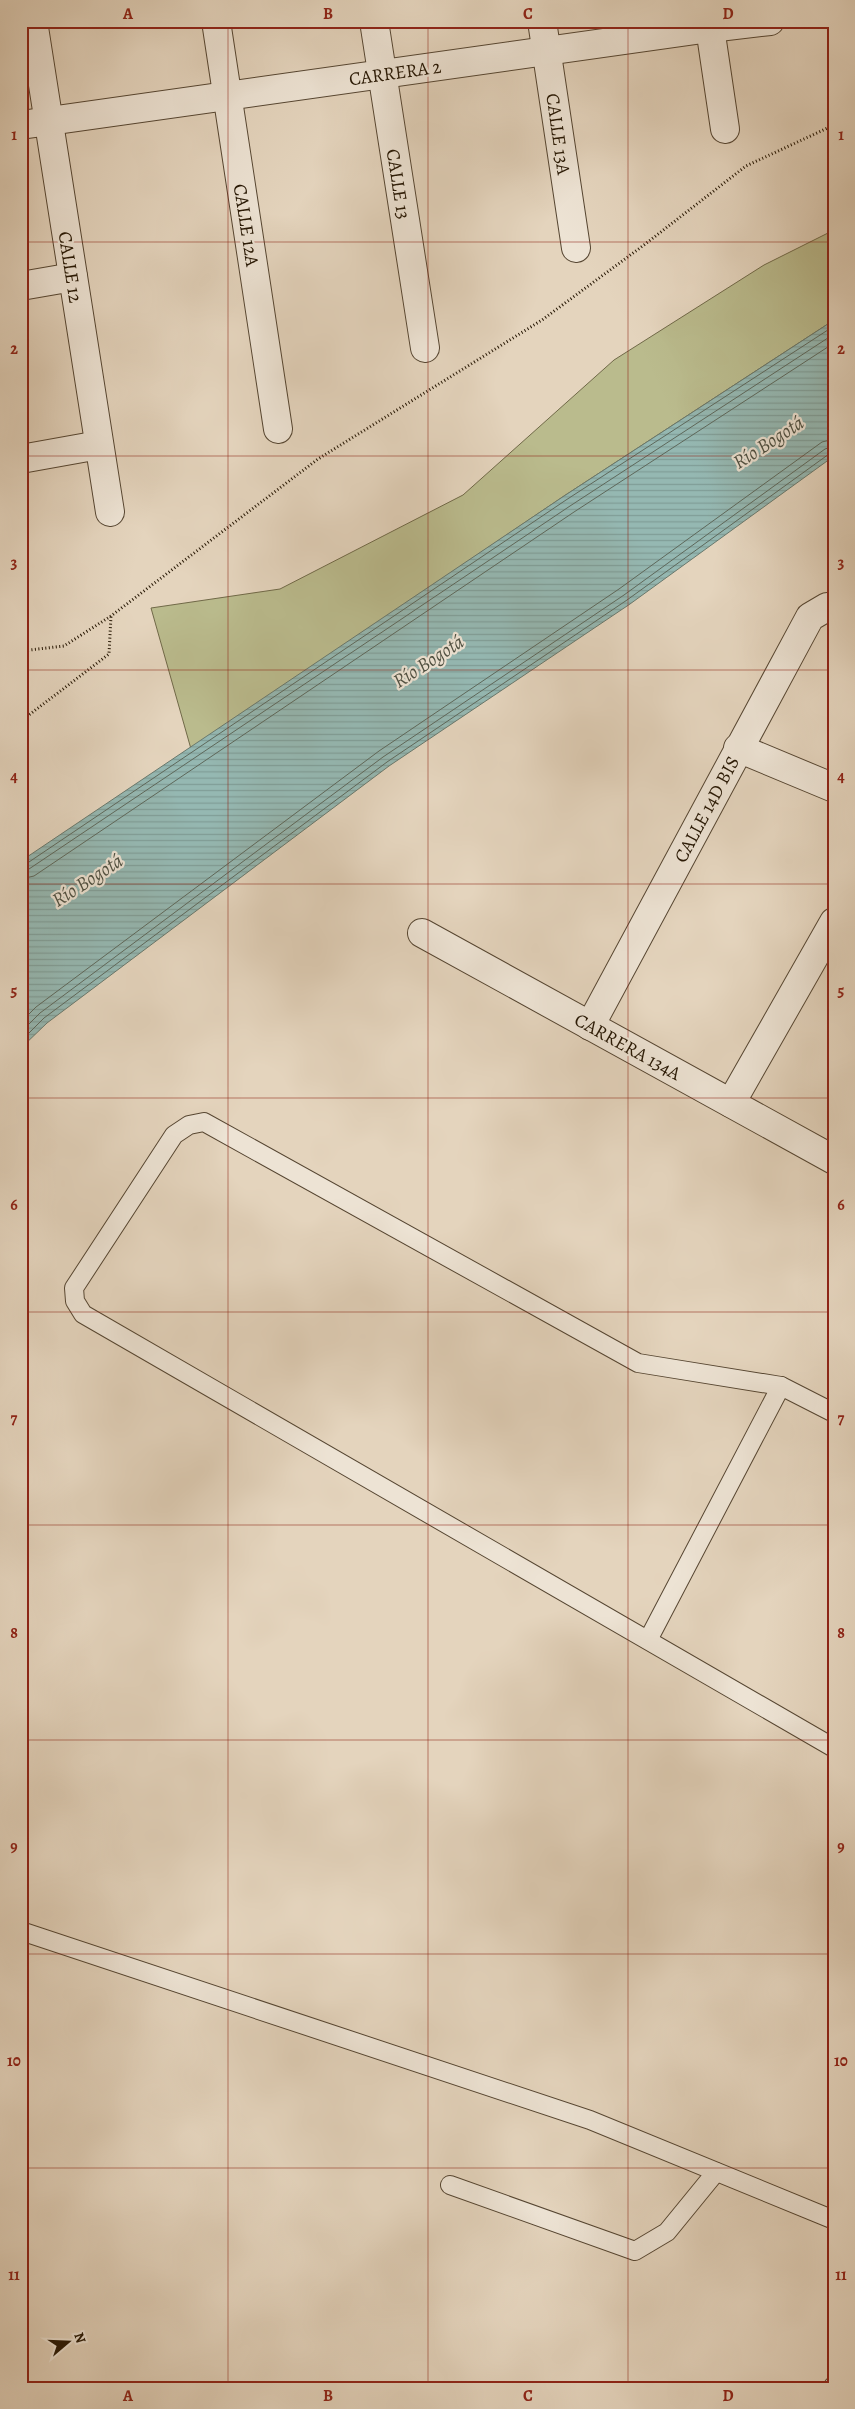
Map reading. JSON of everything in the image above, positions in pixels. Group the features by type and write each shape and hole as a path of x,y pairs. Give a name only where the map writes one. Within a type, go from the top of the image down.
{"street":[{"name":"CALLE 12","path":"32,21 110,512"},
{"name":"CALLE 12A","path":"216,21 278,429"},
{"name":"CALLE 13","path":"374,21 425,348"},
{"name":"CALLE 13A","path":"542,21 576,248"},
{"name":"CARRERA 2","path":"21,125 547,51 710,24 770,21"},
{"path":"710,24 725,129"},
{"path":"21,286 73,277"},
{"path":"21,458 99,445"},
{"name":"CALLE 14D BIS","path":"590,1026 810,617 828,607 834,607"},
{"path":"738,748 834,788"},
{"path":"730,1103 834,922"},
{"name":"CARRERA 134A","path":"422,933 834,1160"}],"lane":[{"path":"834,1413 781,1386 638,1363 204,1122 189,1125 174,1135 74,1288 75,1301 83,1314 834,1748"},
{"path":"648,1640 781,1386"},
{"path":"21,1932 590,2120 834,2220"},
{"path":"450,2184 635,2251 667,2232 716,2172"}],"path":[{"path":"21,651 64,646 111,616 318,459 542,320 644,245 746,166 834,125"},
{"path":"21,720 109,654 111,616"}],"green space":[{"path":"834,230 834,320 564,496 191,749 151,608 280,589 463,495 614,360 764,265"}],"water":[{"name":"Río Bogotá","path":"834,320 834,456 630,604 389,766 47,1023 21,1048 21,861 564,496"}]}
